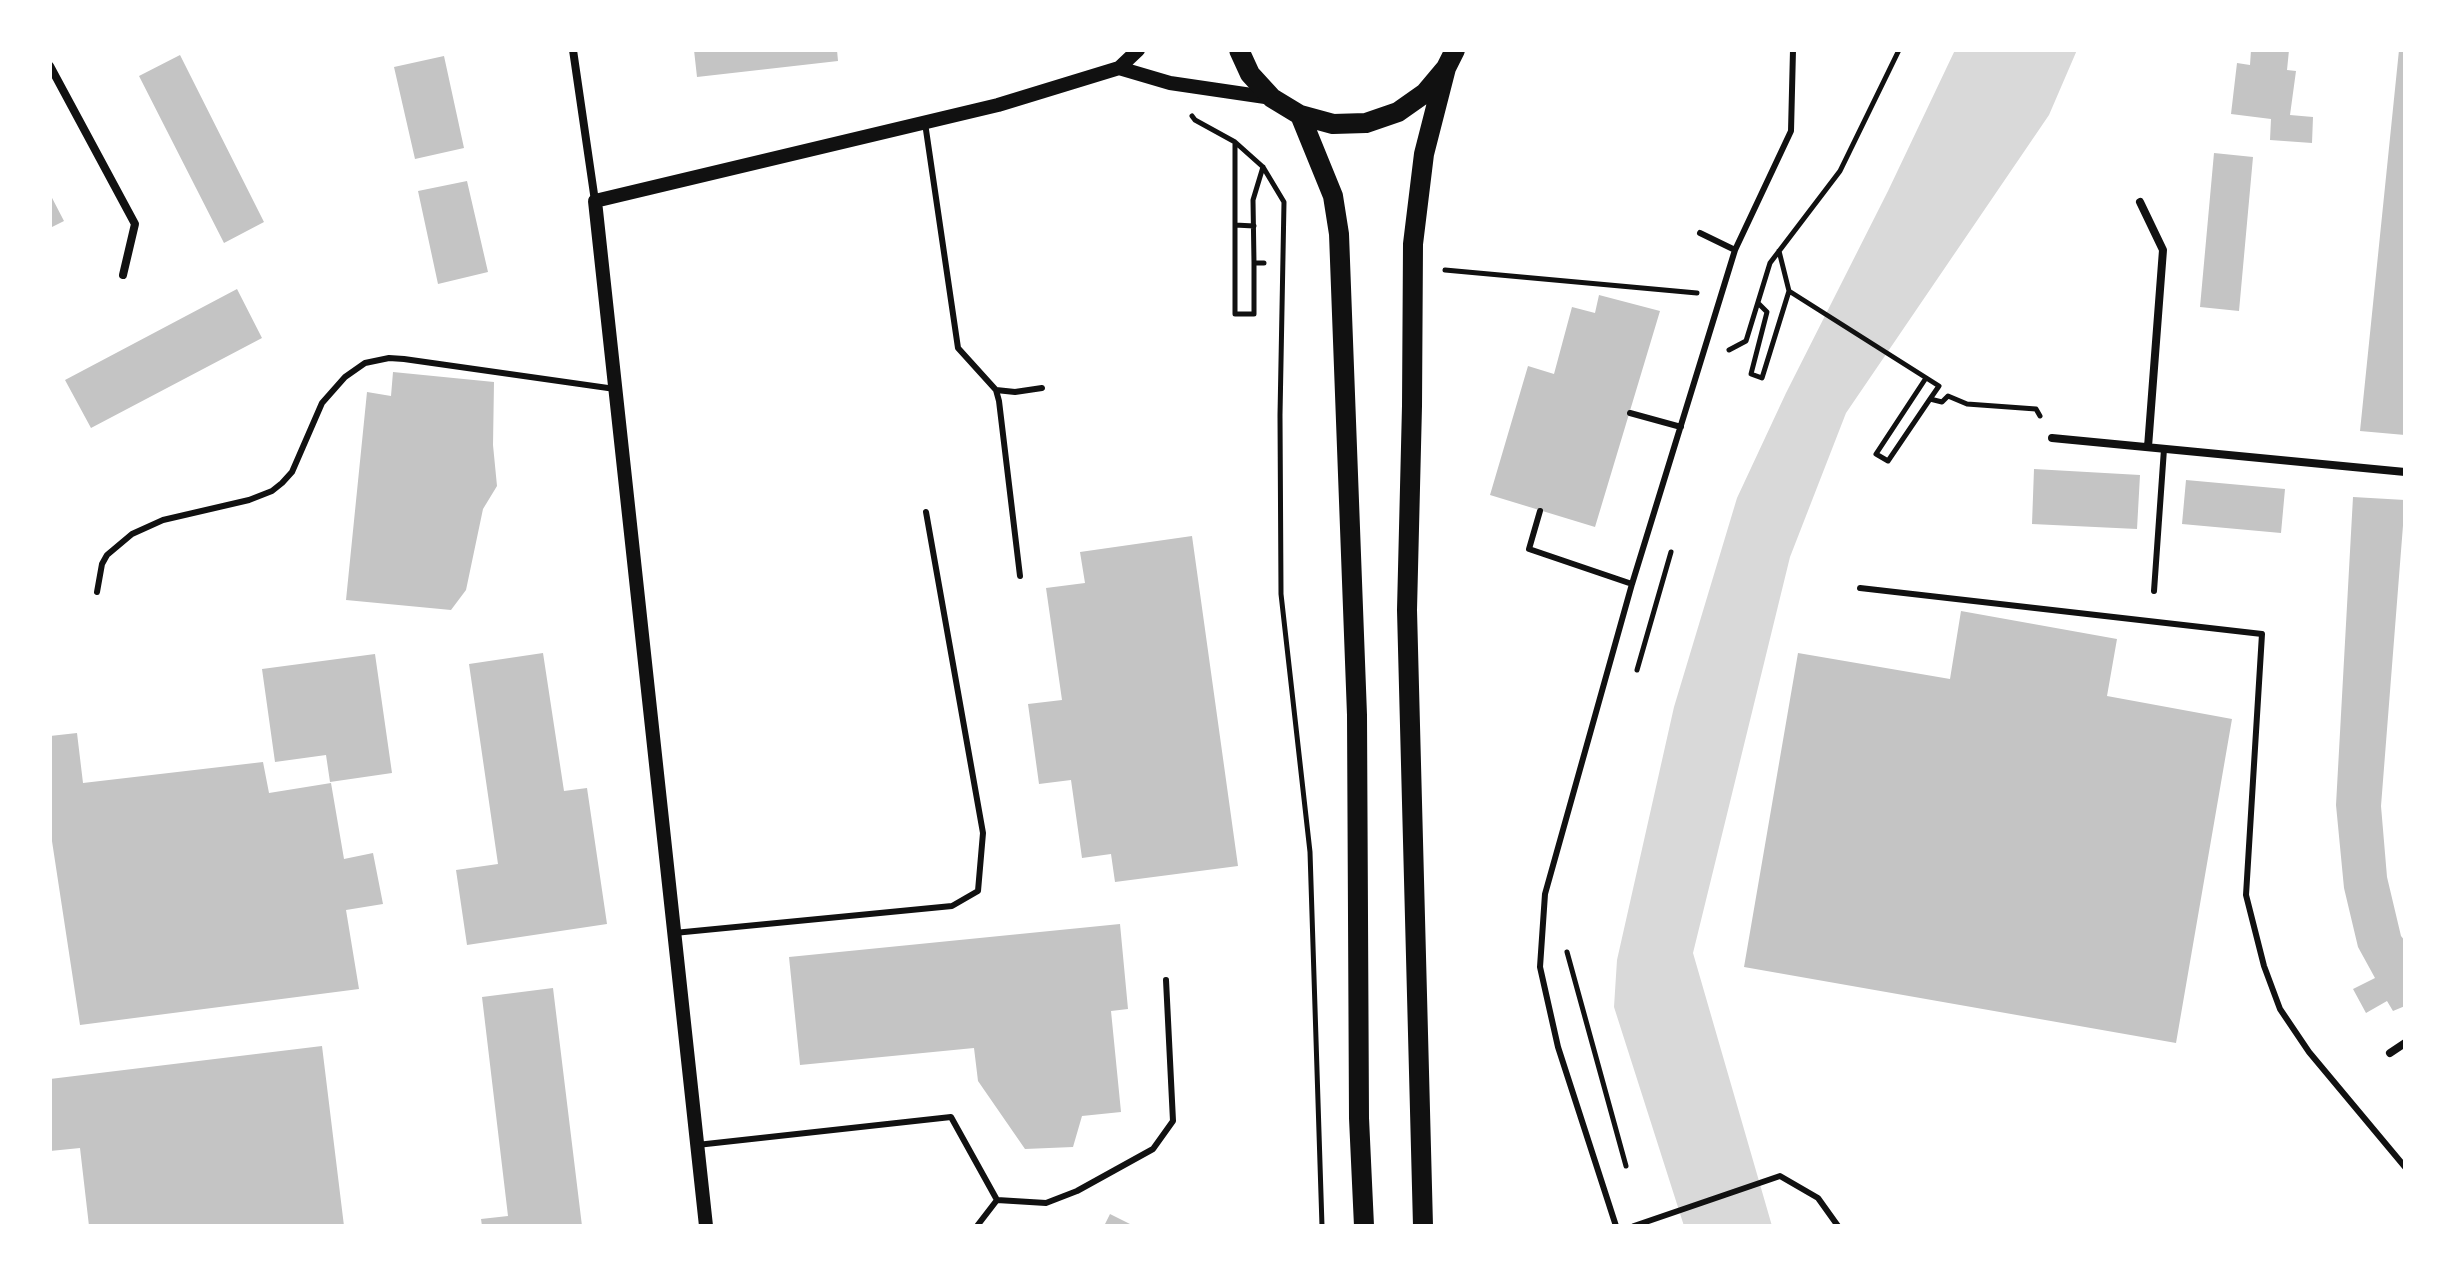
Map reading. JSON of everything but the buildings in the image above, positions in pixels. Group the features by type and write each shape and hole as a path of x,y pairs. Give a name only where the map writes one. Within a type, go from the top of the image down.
{"main road":[{"path":"1239,50 1250,74 1272,98 1300,115 1333,124 1366,123 1398,112 1425,93 1455,55"},
{"path":"1423,1226 1407,610 1413,244 1424,154 1455,55"},
{"path":"1300,115 1333,196 1339,234 1357,715 1359,1118 1364,1226"}],"street":[{"path":"573,50 595,201 706,1226"},
{"path":"595,201 998,105 1119,68 1138,50"},
{"path":"50,66 135,224 123,275"},
{"path":"1119,68 1170,83 1272,98"},
{"path":"2140,202 2163,250 2148,447"},
{"path":"2052,438 2405,472"},
{"path":"2390,1053 2405,1043"}],"lane":[{"path":"1616,1226 1558,1047 1540,967 1545,894 1632,584 1735,250 1791,131 1793,50"},
{"path":"925,123 958,348 996,390 1020,576"},
{"path":"1700,233 1735,250"},
{"path":"97,592 102,564 107,555 132,534 163,520 249,500 272,491 282,483 292,472 322,403 345,377 365,363 389,358 404,359 615,389"},
{"path":"996,390 1015,392 1042,388"},
{"path":"1630,413 1681,427"},
{"path":"2154,591 2164,449"},
{"path":"1540,511 1529,549 1632,584"},
{"path":"674,933 952,906 978,891 983,833 926,512"},
{"path":"1860,588 2262,634 2246,895 2264,966 2280,1009 2309,1052 2405,1167"},
{"path":"997,1200 1046,1203 1077,1191 1153,1149 1173,1121 1166,980"},
{"path":"697,1145 951,1117 997,1200"},
{"path":"1634,1226 1780,1176 1818,1198 1838,1226"},
{"path":"977,1226 997,1200"}],"path":[{"path":"1699,367 1746,341 1770,263 1840,171 1899,50"},
{"path":"1170,83 1195,120 1235,142 1263,167 1284,202 1281,594 1310,852 1322,1226"},
{"path":"1235,142 1235,314 1254,314 1253,200 1263,167"},
{"path":"1235,225 1254,226"},
{"path":"1758,303 1767,312 1751,374 1762,378 1789,291 1779,250"},
{"path":"1254,263 1264,263"},
{"path":"1445,270 1722,296"},
{"path":"1789,291 1939,386 1888,461 1876,454 1926,378"},
{"path":"1725,365 1730,350"},
{"path":"1930,399 1942,402 1948,396 1967,404 2036,409 2052,438"},
{"path":"1637,671 1672,549"},
{"path":"1566,946 1628,1175"}],"shaded area":[{"path":"1955,50 2077,50 2049,115 1846,413 1790,557 1693,953 1772,1226 1684,1226 1614,1007 1617,960 1674,707 1737,498"}]}
